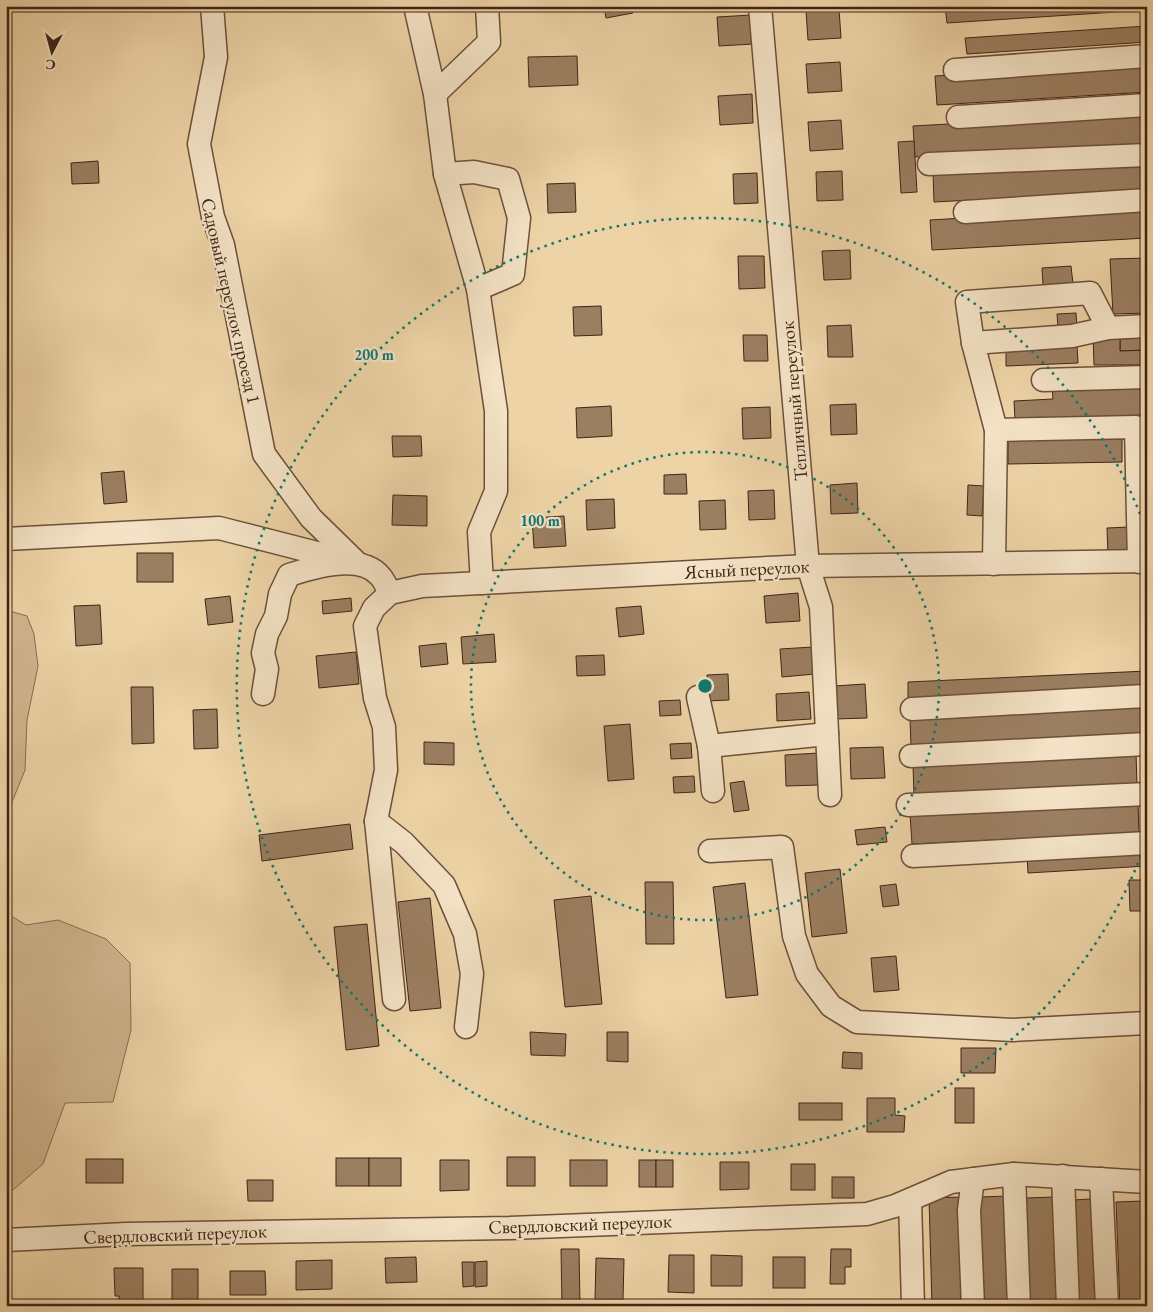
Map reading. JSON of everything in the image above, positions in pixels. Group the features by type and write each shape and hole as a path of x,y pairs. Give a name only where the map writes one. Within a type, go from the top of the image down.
{"street":[{"name":"Садовый переулок проезд 1","path":"212,6 216,57 199,144 213,217 223,245 264,454 311,518 357,563"},
{"path":"415,6 435,94 445,174 478,289 496,411 496,491 479,532 482,583"},
{"path":"435,94 490,42 487,6"},
{"name":"Тепличный переулок","path":"760,6 808,566 821,607 830,795"},
{"path":"955,70 1147,56"},
{"path":"958,117 1147,105"},
{"path":"929,164 1147,155"},
{"path":"445,174 474,172 508,179 519,218 513,274 478,289"},
{"path":"965,212 1147,200"},
{"path":"994,564 996,430 973,343 967,302 1090,293 1108,328"},
{"path":"973,343 1072,336 1108,328 1147,326"},
{"path":"1043,380 1147,377"},
{"path":"996,430 1141,427 1143,562"},
{"path":"6,539 218,528 357,563 379,574 390,593 374,608 364,626 375,698 384,727 386,770 376,821 394,999"},
{"name":"Ясный переулок","path":"390,593 422,586 808,566 1143,562"},
{"path":"263,694 267,669 262,653 266,634 276,616 280,594 289,574 314,566 357,563"},
{"path":"912,709 1145,696 1147,698"},
{"path":"698,697 709,746 713,791"},
{"path":"709,746 827,734"},
{"path":"911,756 1147,744"},
{"path":"908,804 1147,794"},
{"path":"376,821 404,842 444,885 465,934 472,974 466,1026"},
{"path":"913,856 1147,843"},
{"path":"710,851 782,847 794,936 807,974 832,1006 857,1022 1013,1030 1147,1023"},
{"path":"1014,1174 1019,1306"},
{"name":"Свердловский переулок","path":"6,1240 145,1234 510,1228 868,1214 910,1200 951,1182 1014,1174 1147,1182"},
{"path":"1063,1176 1068,1306"},
{"path":"973,1179 969,1210 973,1306"},
{"path":"1101,1179 1107,1306"},
{"path":"910,1200 913,1306"}],"shaded area":[{"path":"10,611 27,616 34,634 38,666 27,720 25,770 6,817 6,612"},
{"path":"6,904 8,914 26,925 58,920 106,939 130,963 131,1030 113,1102 65,1103 43,1164 6,1196"}],"building":[{"path":"527,6 555,6 555,7 527,8"},
{"path":"604,6 632,6 633,13 606,18"},
{"path":"945,6 1147,6 1147,10 947,23"},
{"path":"839,9 841,38 808,40 806,11"},
{"path":"751,15 753,44 719,46 717,17"},
{"path":"1147,26 1147,42 967,54 965,38"},
{"path":"577,56 578,85 529,87 528,57"},
{"path":"840,62 842,91 808,93 806,64"},
{"path":"1146,63 1147,92 937,105 935,76"},
{"path":"752,94 753,123 720,125 718,96"},
{"path":"1145,113 1147,144 915,157 913,126"},
{"path":"841,120 843,149 810,151 808,122"},
{"path":"914,141 917,192 901,193 898,142"},
{"path":"98,161 99,183 72,184 71,163"},
{"path":"1147,162 1147,191 934,202 933,172"},
{"path":"842,171 843,200 817,201 816,172"},
{"path":"757,173 758,203 734,204 733,174"},
{"path":"575,183 576,212 548,213 547,184"},
{"path":"1147,207 1147,238 932,250 930,220"},
{"path":"850,250 851,279 824,280 822,251"},
{"path":"738,256 764,256 765,288 739,289"},
{"path":"1147,258 1147,313 1113,314 1110,259"},
{"path":"1071,266 1073,284 1043,286 1042,268"},
{"path":"601,306 602,335 574,336 573,307"},
{"path":"1076,313 1077,327 1058,328 1057,314"},
{"path":"851,325 853,357 828,357 827,326"},
{"path":"1147,333 1147,350 1120,351 1120,334"},
{"path":"1093,334 1120,334 1120,351 1147,350 1147,365 1094,365"},
{"path":"743,335 767,335 768,361 744,361"},
{"path":"1077,346 1078,363 1006,366 1006,349"},
{"path":"1147,383 1147,415 1015,419 1014,401 1053,399 1052,386"},
{"path":"6,386 11,386 12,399 6,399"},
{"path":"856,404 857,434 831,435 830,405"},
{"path":"611,406 612,436 577,438 576,408"},
{"path":"770,407 771,438 743,439 742,408"},
{"path":"1122,434 1122,462 1008,464 1008,436"},
{"path":"392,436 421,436 422,456 393,457"},
{"path":"124,471 127,502 104,504 101,473"},
{"path":"686,474 687,494 664,494 664,475"},
{"path":"857,483 858,513 831,514 830,485"},
{"path":"968,485 984,486 982,516 967,515"},
{"path":"774,490 775,519 749,520 748,491"},
{"path":"393,495 427,496 427,526 392,525"},
{"path":"614,499 615,528 587,530 586,500"},
{"path":"725,500 726,529 700,530 699,501"},
{"path":"564,516 566,546 534,548 532,518"},
{"path":"1130,527 1131,555 1108,555 1107,528"},
{"path":"137,553 173,553 173,582 137,582"},
{"path":"798,593 800,621 766,623 764,596"},
{"path":"230,596 233,622 208,625 205,599"},
{"path":"351,598 352,611 323,614 322,601"},
{"path":"100,605 102,644 76,646 74,606"},
{"path":"641,606 644,634 619,637 616,608"},
{"path":"494,634 496,662 463,664 461,637"},
{"path":"446,643 448,664 421,667 419,646"},
{"path":"813,647 815,674 782,677 780,649"},
{"path":"356,652 359,684 319,688 316,656"},
{"path":"604,655 605,675 577,676 576,656"},
{"path":"1147,671 1147,687 908,698 908,682"},
{"path":"728,674 729,700 708,701 707,675"},
{"path":"865,684 867,718 835,719 834,686"},
{"path":"131,687 153,687 154,743 132,744"},
{"path":"809,692 811,719 777,721 776,694"},
{"path":"680,700 681,715 660,716 659,701"},
{"path":"1141,705 1143,733 911,747 910,718"},
{"path":"217,709 218,748 194,749 193,710"},
{"path":"630,724 634,779 608,781 604,726"},
{"path":"424,742 454,743 454,765 424,764"},
{"path":"691,743 692,758 671,759 670,744"},
{"path":"883,747 885,778 851,779 850,748"},
{"path":"819,753 820,785 786,786 785,755"},
{"path":"1136,753 1137,785 914,796 913,765"},
{"path":"694,776 695,792 674,793 673,777"},
{"path":"744,781 749,810 734,812 730,783"},
{"path":"1138,803 1139,833 912,844 910,814"},
{"path":"350,824 353,849 262,861 259,835"},
{"path":"885,827 887,842 857,845 855,830"},
{"path":"1147,849 1147,866 1028,873 1027,855"},
{"path":"840,869 847,933 812,937 805,873"},
{"path":"1129,880 1147,880 1147,911 1130,911"},
{"path":"645,882 673,882 674,944 646,944"},
{"path":"745,883 758,995 726,998 713,887"},
{"path":"896,884 899,905 883,907 880,886"},
{"path":"591,896 602,1004 565,1007 554,900"},
{"path":"430,898 441,1008 410,1011 398,902"},
{"path":"367,924 379,1046 346,1050 334,927"},
{"path":"896,956 899,990 874,992 871,958"},
{"path":"530,1032 566,1034 565,1056 531,1055"},
{"path":"607,1032 628,1032 628,1062 607,1061"},
{"path":"961,1048 996,1048 995,1073 961,1073"},
{"path":"843,1052 862,1053 862,1069 842,1068"},
{"path":"1147,1081 1147,1104 1141,1104 1141,1082"},
{"path":"955,1088 974,1088 974,1123 955,1123"},
{"path":"867,1098 895,1098 895,1115 905,1116 904,1132 867,1132"},
{"path":"799,1103 842,1103 842,1120 799,1120"},
{"path":"507,1157 535,1157 535,1186 507,1186"},
{"path":"336,1158 369,1158 369,1186 336,1186"},
{"path":"369,1158 401,1158 401,1186 369,1186"},
{"path":"86,1159 123,1159 123,1183 86,1183"},
{"path":"440,1160 469,1160 469,1190 440,1191"},
{"path":"570,1160 607,1160 607,1186 570,1186"},
{"path":"639,1160 656,1160 656,1187 639,1187"},
{"path":"656,1160 673,1160 673,1187 656,1187"},
{"path":"720,1162 749,1162 749,1189 720,1190"},
{"path":"791,1164 815,1164 815,1190 791,1190"},
{"path":"832,1177 854,1177 854,1198 832,1198"},
{"path":"247,1180 273,1180 273,1201 248,1201"},
{"path":"1007,1196 1011,1306 983,1306 980,1197"},
{"path":"962,1197 965,1306 932,1306 929,1198"},
{"path":"1055,1197 1059,1306 1029,1306 1025,1198"},
{"path":"1091,1199 1095,1306 1078,1306 1073,1200"},
{"path":"1144,1201 1147,1306 1120,1306 1116,1202"},
{"path":"561,1249 579,1249 580,1306 562,1306"},
{"path":"831,1249 851,1249 851,1267 845,1267 845,1284 830,1284"},
{"path":"669,1255 694,1255 694,1293 668,1292"},
{"path":"711,1255 742,1256 742,1286 711,1286"},
{"path":"416,1257 417,1282 386,1283 385,1258"},
{"path":"773,1257 805,1257 805,1288 773,1288"},
{"path":"596,1258 624,1259 623,1300 595,1300"},
{"path":"332,1260 332,1289 296,1290 296,1261"},
{"path":"487,1261 487,1286 475,1287 475,1262"},
{"path":"462,1262 474,1262 474,1286 463,1287"},
{"path":"114,1268 143,1268 143,1304 119,1305 119,1296 115,1296"},
{"path":"172,1269 198,1269 198,1301 172,1302"},
{"path":"230,1271 265,1271 266,1295 230,1295"}]}
